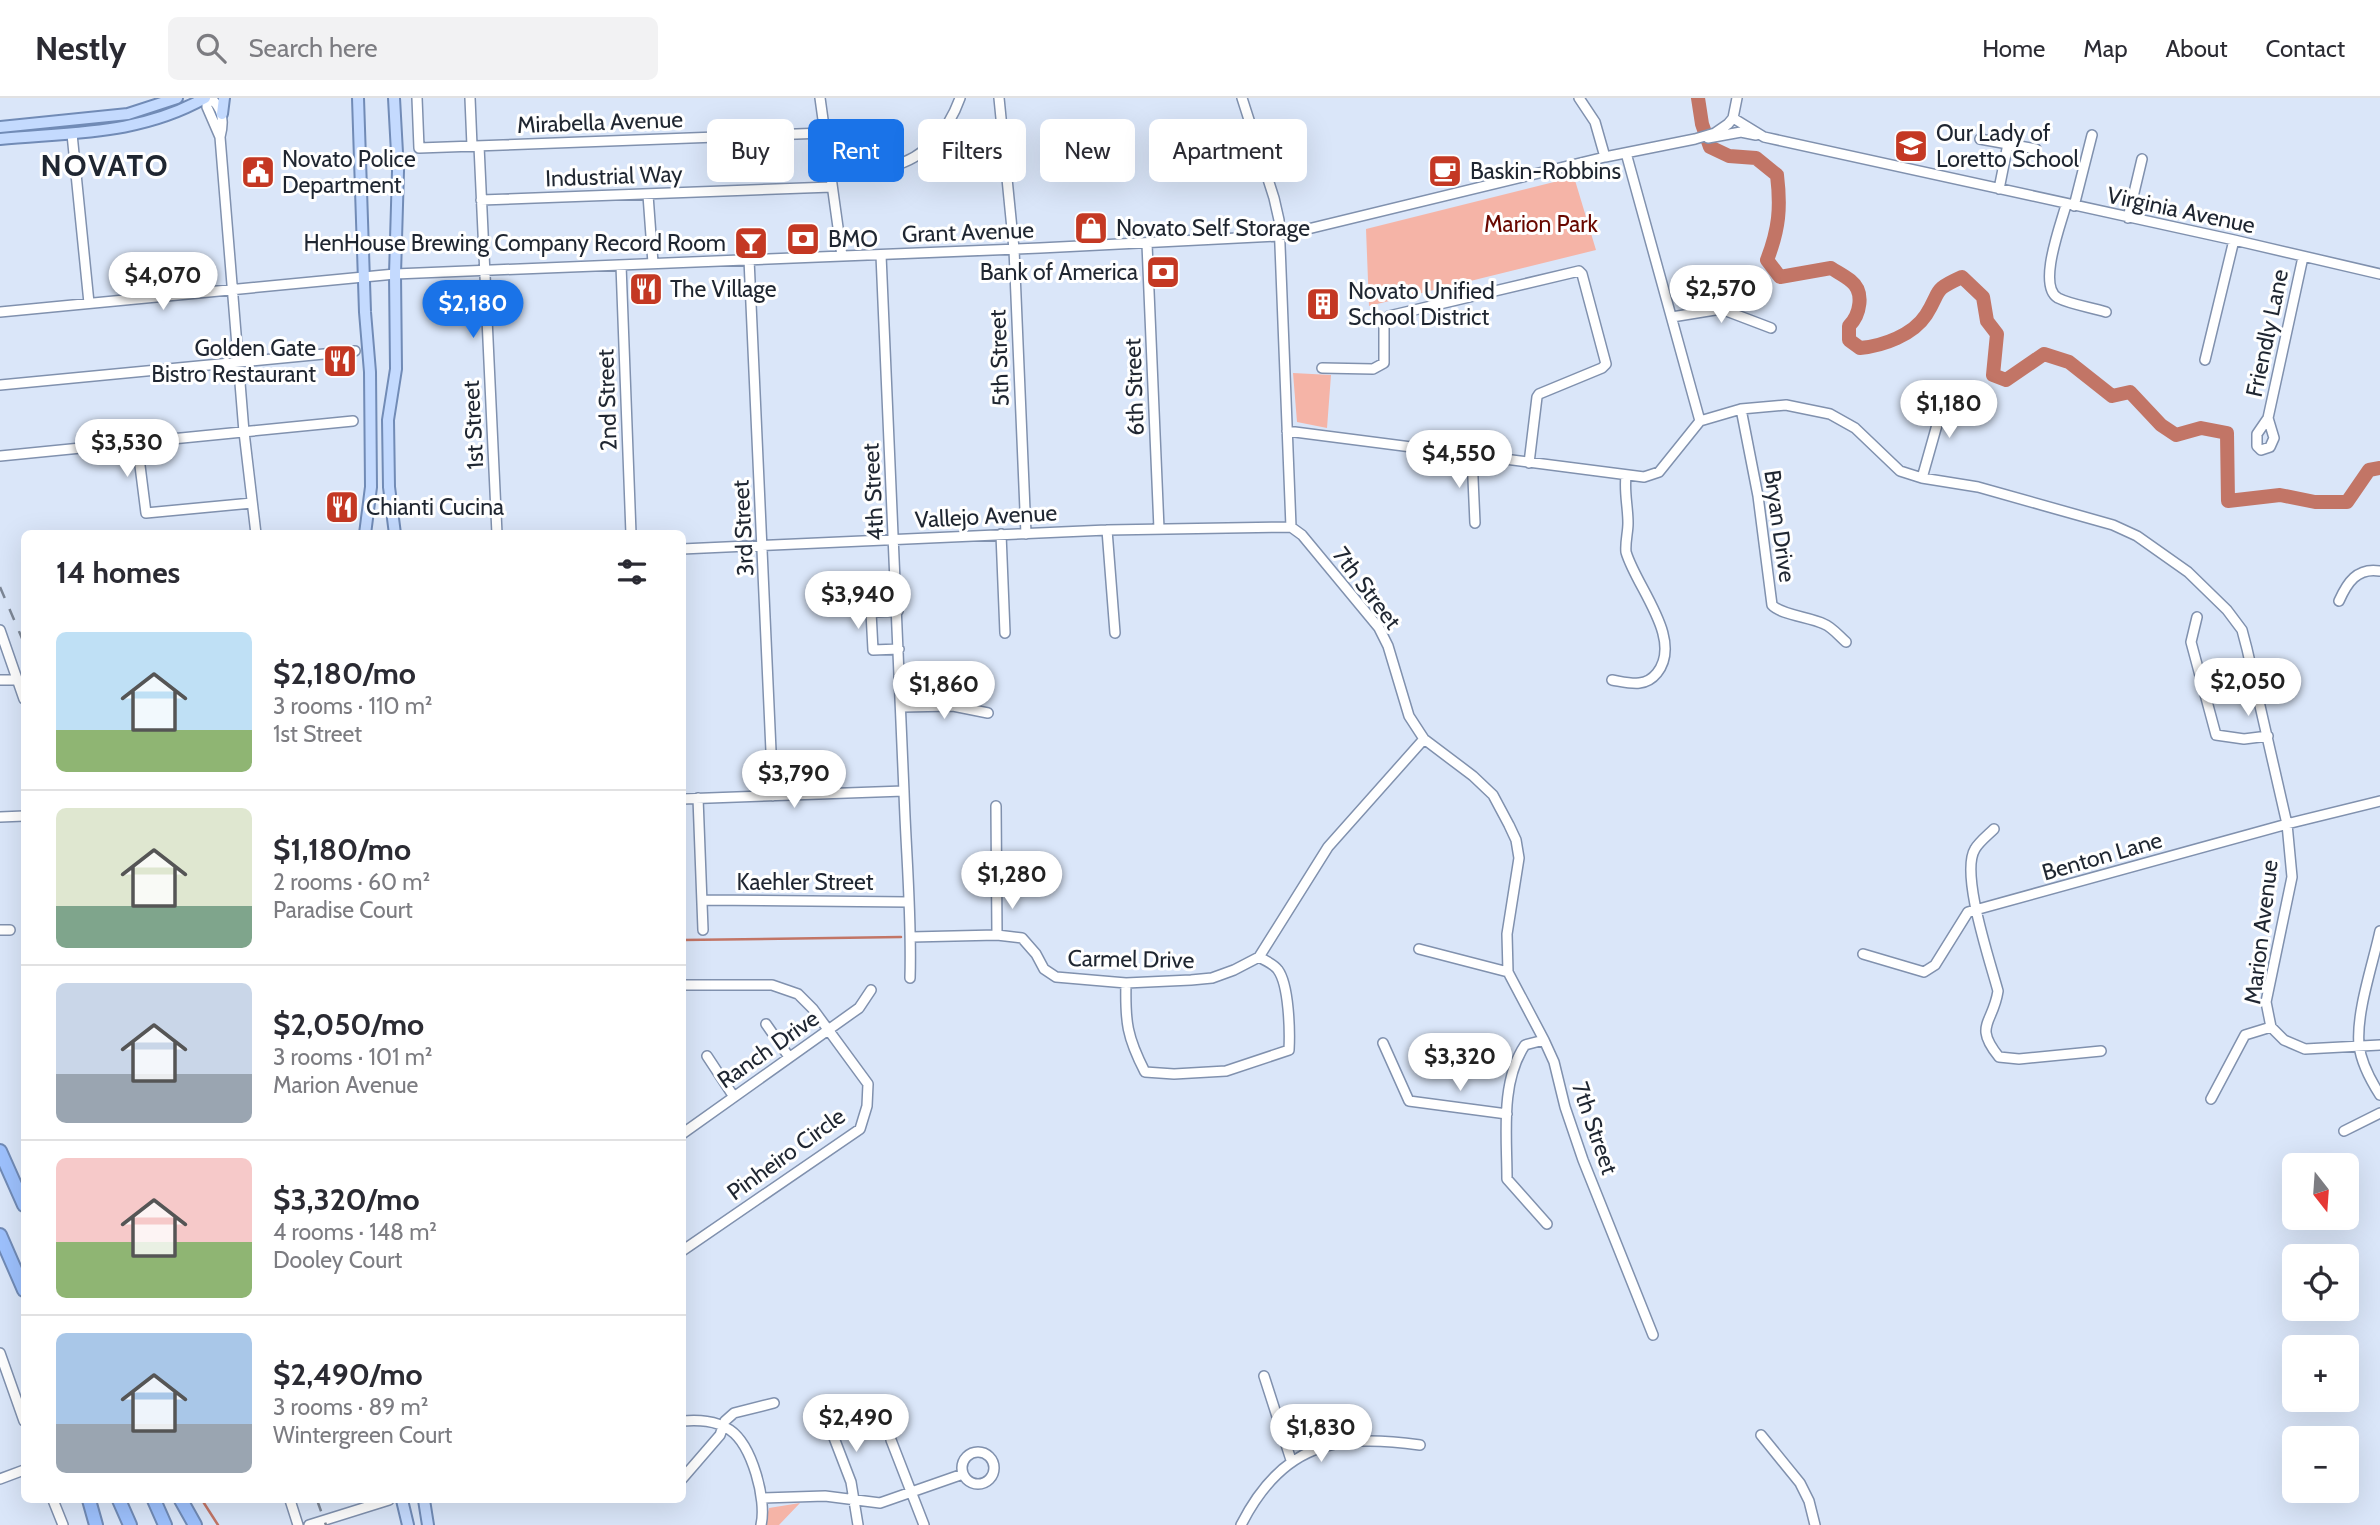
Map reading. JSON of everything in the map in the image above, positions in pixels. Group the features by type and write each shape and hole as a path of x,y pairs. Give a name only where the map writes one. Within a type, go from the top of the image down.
{"highway":[{"path":"0,1151 21,1198"},
{"path":"0,1235 21,1283"},
{"path":"90,1503 96,1525"},
{"path":"119,1503 130,1525"},
{"path":"155,1503 165,1525"},
{"path":"183,1503 195,1525"}],"main road":[{"path":"0,127 128,114 177,98"},
{"path":"0,139 72,134 146,123 207,98"},
{"path":"222,114 224,98"},
{"path":"358,98 370,372 371,488 366,530"},
{"path":"394,98 398,171 396,369 388,420 388,487 394,530"},
{"path":"403,1503 408,1525"},
{"path":"424,1503 428,1525"}],"street":[{"path":"220,138 207,107 207,98 215,101 222,114 220,138 244,432 255,530"},
{"name":"Mirabella Avenue","path":"417,98 419,148 808,134"},
{"name":"1st Street","path":"470,98 481,200 497,530"},
{"path":"820,98 822,119"},
{"path":"904,161 929,146 943,132 954,116 960,98"},
{"name":"5th Street","path":"999,98 1014,249 1026,534"},
{"path":"1242,98 1274,198 1279,236 1291,527"},
{"path":"1579,98 1595,122 1605,157"},
{"path":"1712,136 1733,118 1737,98"},
{"name":"Virginia Avenue","path":"1733,118 1764,137 2380,274"},
{"name":"Grant Avenue","path":"0,312 395,274 1147,244 1279,236 1605,157 1741,132 1764,137"},
{"path":"72,134 89,303"},
{"path":"2092,135 2048,274 2049,287 2056,297 2106,312"},
{"path":"1980,139 2036,149"},
{"path":"1999,189 2008,144"},
{"path":"1287,431 1626,476 1643,477 1659,472 1700,421 1626,153"},
{"path":"2128,218 2142,159"},
{"path":"831,182 842,256"},
{"name":"Industrial Way","path":"481,200 832,187"},
{"path":"648,195 653,263"},
{"path":"2205,360 2234,240"},
{"name":"6th Street","path":"1147,244 1159,529"},
{"name":"4th Street","path":"881,255 900,649 911,937 910,978"},
{"name":"Friendly Lane","path":"2268,418 2303,257"},
{"name":"3rd Street","path":"749,259 773,796"},
{"name":"2nd Street","path":"621,265 631,530"},
{"path":"1322,368 1374,369 1384,363 1384,323 1389,316 1578,271 1582,274 1606,364 1539,394 1529,463"},
{"path":"1672,317 1721,309 1772,328"},
{"path":"0,385 238,360 355,351"},
{"path":"1922,478 1946,393"},
{"name":"Marion Avenue","path":"1700,421 1741,409 1786,405 1830,414 1855,428 1900,471 1922,478 1978,487 2113,525 2150,543 2188,572 2227,610 2242,630 2287,824 2292,877 2266,1002 2271,1027 2284,1040 2305,1049 2380,1045"},
{"name":"Bryan Drive","path":"1741,409 1758,496 1772,605 1777,611 1826,624 1846,642"},
{"path":"0,456 353,421"},
{"path":"137,442 146,513 252,503"},
{"path":"1472,456 1475,523"},
{"path":"1612,680 1645,683 1661,668 1666,658 1667,645 1663,630 1626,552 1626,476"},
{"name":"Vallejo Avenue","path":"686,549 1107,530 1291,527"},
{"name":"7th Street","path":"1291,527 1302,535 1379,628 1388,646 1409,716 1424,739 1473,776 1493,795 1516,840 1519,858 1507,934 1508,972 1554,1062 1565,1107 1583,1160 1653,1335"},
{"path":"1107,530 1115,633"},
{"path":"1001,534 1005,633"},
{"path":"2339,601 2348,580 2372,569 2380,570"},
{"path":"898,611 871,612 873,650 900,649"},
{"path":"2197,617 2191,642 2216,735 2244,739 2268,736"},
{"path":"0,630 21,690"},
{"path":"0,680 18,680"},
{"path":"902,707 953,706 988,713"},
{"path":"1126,983 1125,1022 1132,1048 1145,1072 1174,1074 1226,1071 1289,1050 1290,1034 1284,985 1278,969 1259,957 1328,847 1424,739"},
{"path":"686,799 904,791"},
{"path":"698,799 703,930"},
{"name":"Benton Lane","path":"1977,910 2380,801"},
{"path":"996,806 998,935"},
{"path":"0,817 21,816"},
{"path":"1994,829 1974,849 1969,868 1971,888 1998,991 1996,1007 1985,1025 1987,1042 1999,1057 2019,1059 2101,1051"},
{"name":"Kaehler Street","path":"702,900 908,902"},
{"path":"1863,954 1924,972 1935,965 1968,912 1977,910"},
{"path":"0,930 10,930"},
{"path":"2380,931 2378,950 2360,1020 2359,1046 2371,1081 2380,1095"},
{"name":"Carmel Drive","path":"911,937 998,935 1022,938 1037,954 1044,969 1056,977 1126,983 1212,978 1259,957"},
{"path":"1419,949 1508,972"},
{"name":"Pinheiro Circle","path":"686,985 780,987 792,990 805,1000 868,1084 867,1106 860,1129 686,1248"},
{"name":"Ranch Drive","path":"686,1131 859,1008 871,990"},
{"path":"766,1024 789,1057"},
{"path":"2211,1099 2245,1035 2271,1027"},
{"path":"1545,1040 1525,1045 1512,1073 1507,1114 1507,1179 1547,1224"},
{"path":"1383,1043 1409,1101 1507,1114"},
{"path":"707,1056 734,1097"},
{"path":"2344,1131 2380,1113"},
{"path":"0,1353 21,1411"},
{"path":"1264,1376 1291,1460"},
{"path":"686,1474 720,1435 725,1421 734,1413 774,1404"},
{"path":"826,1417 851,1482 858,1525"},
{"path":"686,1421 702,1419 733,1432 750,1457 763,1498 761,1525"},
{"path":"1761,1435 1800,1483 1809,1501 1815,1525"},
{"path":"891,1440 924,1525"},
{"path":"1241,1525 1270,1478 1291,1460 1335,1443 1387,1440 1420,1445"},
{"path":"0,1479 21,1471"},
{"path":"763,1498 825,1496 880,1503 963,1474"},
{"path":"54,1503 62,1525"},
{"path":"291,1503 299,1525"},
{"path":"309,1525 369,1503"}],"green space":[{"name":"Marion Park","path":"1574,177 1596,250 1369,306 1366,229"},
{"path":"1293,373 1331,375 1327,428 1297,422"},
{"path":"800,1503 779,1525 765,1525 769,1508"}],"waterway":[{"path":"1698,98 1702,124 1710,147 1729,156 1756,158 1777,175 1778,218 1767,260 1780,277 1831,268 1851,281 1858,291 1859,303 1856,316 1849,326 1849,340 1860,348 1888,342 1905,334 1926,315 1938,292 1962,277 1983,297 1987,321 1997,334 1993,375 2006,380 2044,354 2069,362 2112,396 2130,392 2161,425 2176,435 2201,428 2227,433 2228,501 2280,495 2315,502 2347,502 2369,470 2380,468"},
{"path":"686,940 901,937"},
{"path":"204,1503 218,1525"}],"railway":[{"path":"0,587 21,636"},
{"path":"318,1503 326,1525"}],"place":[{"name":"Our Lady of Loretto School","path":"1911,146"},
{"name":"Baskin-Robbins","path":"1445,171"},
{"name":"Novato Police Department","path":"258,172"},
{"name":"Novato Self Storage","path":"1091,228"},
{"name":"BMO","path":"803,239"},
{"name":"HenHouse Brewing Company Record Room","path":"751,243"},
{"name":"Bank of America","path":"1163,272"},
{"name":"The Village","path":"646,289"},
{"name":"Novato Unified School District","path":"1323,304"},
{"name":"Golden Gate Bistro Restaurant","path":"340,361"},
{"name":"Chianti Cucina","path":"342,507"}],"district":[{"name":"NOVATO","path":"105,166"}]}
